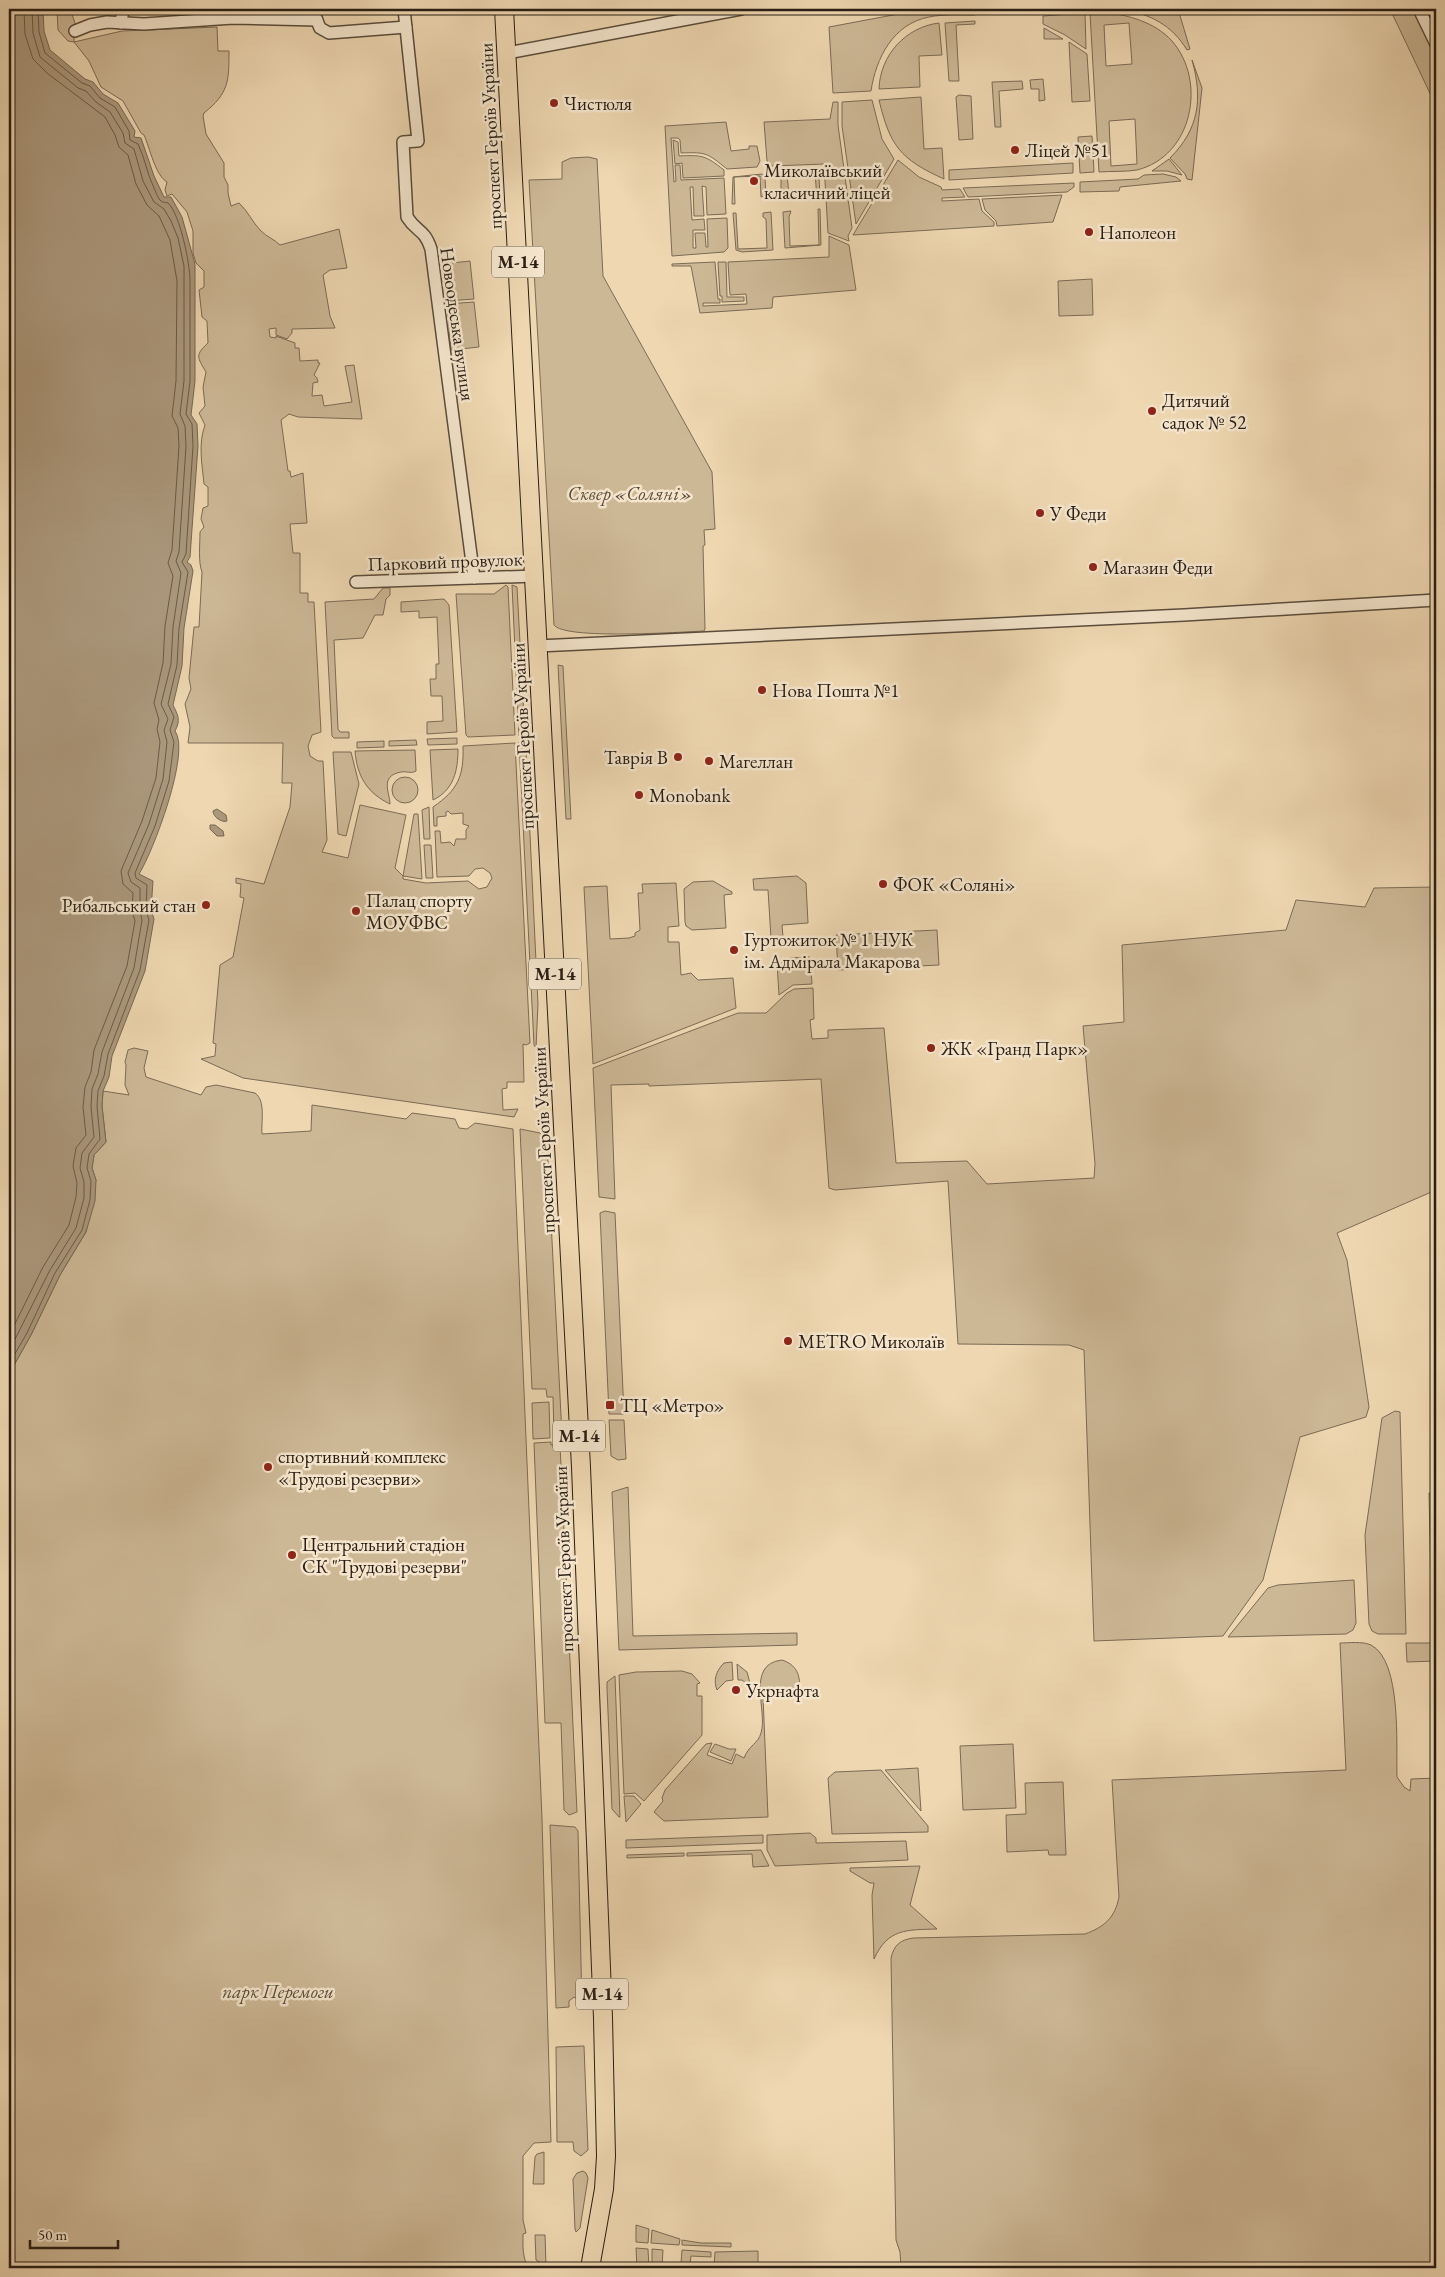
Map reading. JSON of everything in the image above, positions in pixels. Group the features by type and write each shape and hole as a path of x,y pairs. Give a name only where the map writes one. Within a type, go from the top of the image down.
{"highway":[{"name":"проспект Героїв України","path":"504,9 581,1458 603,2018 606,2156 604,2189 590,2268"}],"street":[{"path":"121,23 123,9"},
{"path":"312,9 320,28 329,33 406,27"},
{"name":"Новоодеська вулиця","path":"404,9 418,141 403,142 407,217 412,225 427,235 432,249 474,578"},
{"path":"507,53 741,9"},
{"path":"1419,9 1436,44"},
{"path":"76,31 98,24 171,24 233,18 317,20"},
{"name":"Парковий провулок","path":"356,582 535,576"},
{"path":"538,646 1202,614 1436,600"}],"green space":[{"path":"57,9 70,9 75,23 74,42 68,41 58,30"},
{"path":"925,9 975,9 975,15 940,15 916,21 905,27 888,44 882,55 873,79 871,91 833,93 829,27"},
{"path":"1123,9 1178,9 1190,49 1187,50 1175,34 1160,22 1143,14"},
{"path":"1390,9 1414,9 1436,55 1436,106"},
{"path":"1103,12 1122,15 1140,20 1158,29 1172,41 1183,57 1189,76 1191,96 1189,115 1182,134 1171,150 1156,162 1137,170 1099,172 1090,13","holes":["1129,23 1132,64 1106,66 1104,25","1135,119 1137,164 1111,166 1109,121"]},
{"path":"1085,13 1086,49 1065,35 1043,24 1043,16"},
{"path":"975,21 975,24 956,25 959,81 949,81 945,23"},
{"path":"939,23 942,55 919,56 920,87 879,89 884,65 897,45 916,30"},
{"path":"217,27 218,51 229,51 228,79 223,93 203,116 206,134 224,163 224,177 228,185 231,206 239,203 261,231 280,245 339,229 347,268 330,270 323,275 330,316 335,328 292,329 292,333 287,339 276,335 276,328 269,329 270,337 276,338 276,336 295,343 295,348 299,348 300,361 318,360 318,363 320,363 314,375 318,382 313,383 312,396 322,395 324,406 352,402 345,366 354,365 362,419 298,417 289,414 281,420 288,471 290,471 291,477 303,473 307,523 290,524 293,553 300,553 300,593 308,593 308,602 314,602 321,732 312,735 308,746 310,756 318,761 323,761 327,840 322,852 348,858 360,805 406,815 395,868 403,876 403,879 426,883 468,881 479,889 487,887 492,878 490,873 483,868 475,869 469,876 437,877 435,831 440,831 441,843 450,842 454,846 456,839 466,839 466,830 469,826 463,824 463,813 451,814 448,811 446,816 437,817 437,826 434,826 433,807 448,795 458,781 461,774 463,746 515,743 530,1043 523,1044 524,1082 507,1082 507,1088 502,1089 503,1110 518,1109 514,1117 243,1078 201,1059 215,1056 216,1044 213,1043 220,965 233,957 244,898 240,897 241,884 236,883 236,878 264,884 290,807 292,783 282,783 283,743 188,743 190,727 185,704 191,689 189,678 194,627 199,627 202,572 200,532 204,527 201,519 203,508 208,506 208,487 204,484 201,454 205,425 199,413 205,406 203,387 206,372 199,359 199,353 208,343 207,321 202,317 199,290 204,287 204,271 196,263 193,253 193,231 187,212 172,194 167,196 165,190 167,182 159,174 144,135 141,133 123,101 101,87 89,61 74,42 122,31"},
{"path":"1044,28 1063,39 1044,39"},
{"path":"1069,42 1087,54 1090,101 1072,102"},
{"path":"1192,60 1202,88 1192,180 1187,179 1185,174 1170,158 1187,136 1193,125 1196,113 1198,100"},
{"path":"1043,79 1045,100 1039,101 1039,89 1031,89 1030,80"},
{"path":"1022,81 1023,89 999,91 1001,127 995,127 992,82"},
{"path":"959,95 971,96 973,139 959,140 956,97"},
{"path":"921,97 924,149 942,148 944,179 917,165 899,149 888,129 879,100"},
{"path":"872,100 882,139 894,159 856,224 842,126 842,102"},
{"path":"833,102 838,102 838,125 852,228 848,236 849,241 828,233 824,164 772,166 767,161 764,122 830,119"},
{"path":"726,122 731,151 749,149 749,146 757,146 760,161 757,167 727,169 702,153 681,153 680,140 678,138 671,138 674,182 676,181 675,165 680,165 681,180 724,178 726,214 707,215 706,187 702,186 704,216 694,216 693,187 690,187 692,220 704,219 705,230 693,230 693,248 696,248 695,233 705,233 706,247 708,247 707,219 727,218 728,248 724,252 672,256 665,126"},
{"path":"1092,136 1094,172 1080,173 1078,137"},
{"path":"673,140 678,142 679,156 698,156 712,161 724,170 724,176 683,178 682,163 675,164"},
{"name":"Сквер «Соляні»","path":"588,157 597,159 603,276 712,472 715,529 704,530 704,631 600,634 563,630 554,625 529,180 562,179 562,162 571,158"},
{"path":"1169,159 1182,175 1167,171 1152,171"},
{"path":"898,160 919,177 941,187 942,190 960,189 965,197 942,198 942,201 979,199 982,211 994,222 994,226 853,235"},
{"path":"1073,163 1073,173 949,180 949,170"},
{"path":"814,171 819,176 820,198 817,198 815,173 787,174 789,195 781,196 781,177 783,174"},
{"path":"762,174 765,178 766,196 761,197 760,176 734,177 735,204 732,204 733,177"},
{"path":"1163,174 1176,177 1181,181 1120,187 1119,191 1080,192 1080,182 1138,179 1144,175"},
{"path":"1074,183 1074,187 1067,192 968,197 963,188"},
{"path":"1062,195 1053,222 997,226 996,221 985,210 982,199"},
{"path":"818,209 820,209 821,245 785,248 783,212 791,211 789,217 790,246 819,245"},
{"path":"771,212 773,250 742,252 736,250 733,213 736,213 738,249 767,248 766,219 763,217 763,213"},
{"path":"829,236 849,245 856,290 773,297 772,308 700,313 691,266 672,266 672,264 715,262 718,299 720,299 720,303 703,303 703,306 747,304 746,294 730,295 728,262 829,257"},
{"path":"470,261 474,299 447,301 443,264"},
{"path":"718,262 726,262 727,297 744,297 744,301 722,302"},
{"path":"1092,279 1093,315 1059,316 1058,281"},
{"path":"474,302 479,347 451,350 447,304"},
{"path":"506,585 508,587 515,735 468,737 466,735 456,594 494,594"},
{"path":"512,585 517,587 525,736 519,736"},
{"path":"383,588 390,588 390,595 386,599 383,615 375,615 363,638 334,640 338,729 340,732 349,732 349,738 334,738 332,736 325,602 374,599"},
{"path":"444,599 449,605 457,732 427,734 427,722 443,721 442,696 431,696 430,679 436,679 436,664 439,664 437,617 419,618 419,611 401,612 401,602"},
{"path":"558,665 563,666 571,819 566,819"},
{"path":"457,738 457,744 428,745 427,739"},
{"path":"416,740 417,745 389,746 389,741"},
{"path":"384,741 384,747 357,748 357,742"},
{"path":"519,742 525,742 526,750 538,1004 536,1048 534,1045"},
{"path":"458,749 456,772 453,779 446,791 433,800 430,750"},
{"path":"415,750 416,771 394,774 388,781 390,804 369,789 358,768 355,751"},
{"path":"333,752 351,752 359,784 346,836 338,834"},
{"path":"405,777 414,781 418,790 414,799 405,803 396,799 392,790 396,781"},
{"path":"429,807 430,839 424,839 422,810"},
{"path":"414,814 418,814 422,879 403,876"},
{"path":"424,845 431,845 433,878 426,878"},
{"path":"797,876 806,883 808,923 782,925 783,937 771,938 768,890 754,890 753,879"},
{"path":"713,881 732,892 732,894 724,895 726,928 692,930 686,926 685,922 684,889 693,882"},
{"path":"676,883 679,926 668,927 668,942 679,942 681,975 691,973 698,980 733,978 736,1008 593,1064 584,887 607,886 610,939 629,938 635,936 635,933 640,930 638,893 643,893 642,884"},
{"path":"1436,887 1436,1190 1337,1233 1347,1260 1369,1407 1366,1417 1300,1437 1263,1580 1223,1636 1094,1641 1084,1350 1069,1345 958,1344 948,1181 835,1190 829,1188 821,1079 649,1086 649,1084 611,1085 615,1199 599,1197 593,1068 738,1013 766,1013 787,993 794,989 813,988 814,1019 810,1020 812,1039 828,1038 828,1030 884,1028 896,1163 967,1161 987,1184 1094,1178 1095,1164 1083,1026 1124,1022 1122,945 1286,930 1296,900 1365,907 1374,888"},
{"path":"937,930 939,965 838,970 836,935"},
{"path":"810,957 812,984 793,985 779,995 777,963 790,962 790,958"},
{"name":"парк Перемоги","path":"134,1048 148,1051 144,1068 146,1077 201,1095 206,1087 216,1085 255,1093 262,1106 262,1134 311,1131 312,1105 406,1119 412,1113 455,1119 459,1128 467,1129 475,1123 513,1129 542,1819 551,2142 534,2143 523,2156 523,2220 526,2233 523,2234 523,2247 525,2260 529,2268 9,2268 9,1374 31,1335 60,1275 86,1232 96,1180 92,1168 94,1155 106,1142 102,1106 103,1091 129,1095 125,1085 125,1062 128,1050"},
{"path":"520,1129 540,1133 549,1141 547,1143 562,1435 554,1435 553,1397 547,1397 546,1389 532,1389"},
{"path":"605,1211 615,1213 624,1414 609,1414 600,1213"},
{"path":"549,1402 550,1438 533,1439 532,1403"},
{"path":"1395,1411 1400,1412 1406,1634 1378,1634 1372,1631 1369,1624 1365,1535 1382,1418"},
{"path":"609,1420 624,1420 626,1459 618,1460 611,1456"},
{"path":"551,1442 551,1445 560,1445 577,1812 569,1815 564,1810 561,1723 545,1723 534,1443"},
{"path":"628,1487 633,1636 797,1633 797,1645 619,1650 612,1492"},
{"path":"1429,1493 1436,1493 1436,1634 1432,1634"},
{"path":"1354,1580 1356,1623 1353,1630 1346,1634 1228,1637 1268,1588 1278,1585"},
{"path":"1340,1643 1371,1645 1381,1654 1388,1668 1393,1685 1397,1725 1397,1777 1404,1787 1410,1791 1411,1779 1436,1778 1436,2268 901,2268 900,2252 896,2240 891,1958 896,1946 904,1940 913,1938 1085,1934 1103,1925 1115,1911 1119,1897 1112,1780 1346,1770"},
{"path":"1406,1643 1436,1643 1436,1661 1407,1662"},
{"path":"782,1660 796,1669 799,1678 800,1694 763,1696 768,1817 664,1821 654,1812 663,1801 662,1798 665,1790 706,1744 712,1743 707,1755 732,1764 736,1754 744,1758 748,1750 758,1740 762,1724 761,1679 764,1670 771,1663"},
{"path":"732,1662 733,1680 726,1681 717,1690 715,1679 717,1672 724,1663"},
{"path":"737,1664 747,1672 751,1687 742,1680 738,1680"},
{"path":"682,1671 692,1674 700,1683 697,1684 697,1696 702,1696 702,1735 644,1801 635,1793 624,1794 619,1675 636,1672"},
{"path":"615,1676 620,1817 612,1809 607,1688 607,1682"},
{"path":"715,1744 729,1749 736,1749 731,1761 710,1752"},
{"path":"1013,1744 1016,1808 963,1810 960,1746"},
{"path":"918,1768 921,1811 885,1770"},
{"path":"881,1770 928,1826 928,1832 832,1834 828,1778 835,1772"},
{"path":"1063,1782 1066,1855 1049,1855 1048,1850 1007,1852 1006,1815 1026,1814 1025,1783"},
{"path":"624,1796 634,1796 641,1804 626,1822"},
{"path":"550,1825 575,1827 578,1831 582,2007 579,2007 579,2000 574,1997 569,2001 569,2007 556,2008"},
{"path":"810,1833 816,1838 816,1843 906,1841 908,1860 775,1866 767,1850 767,1835"},
{"path":"763,1835 763,1843 626,1848 626,1840"},
{"path":"761,1850 769,1866 753,1867 752,1854 687,1856 687,1853"},
{"path":"684,1853 684,1856 627,1858 627,1855"},
{"path":"920,1866 910,1905 937,1929 908,1931 892,1936 879,1949 874,1959 872,1895 874,1883 870,1883 850,1871 850,1868"},
{"path":"584,2046 588,2150 581,2156 574,2151 573,2142 557,2142 556,2047"},
{"path":"544,2152 544,2184 533,2184 535,2157 537,2154"},
{"path":"583,2171 588,2178 580,2228 576,2232 573,2179 577,2173"},
{"path":"636,2225 649,2229 648,2243 636,2242"},
{"path":"652,2230 680,2239 679,2245 651,2243"},
{"path":"535,2235 545,2235 546,2266 536,2260"},
{"path":"682,2240 701,2243 731,2243 731,2247 682,2245"},
{"path":"636,2248 648,2249 649,2268 637,2268"},
{"path":"652,2249 663,2250 662,2268 652,2268"},
{"path":"682,2250 711,2252 711,2257 691,2256 690,2264 681,2263"},
{"path":"758,2251 758,2268 714,2268 715,2252"}],"water":[{"path":"9,9 43,9 44,31 50,50 85,79 93,82 103,94 118,103 135,131 134,137 141,138 154,176 164,197 171,197 182,217 195,264 195,381 191,415 197,424 198,446 190,557 187,562 191,565 193,571 184,628 182,666 173,705 178,718 175,731 179,742 178,759 161,825 139,874 153,881 151,910 154,919 145,971 112,1056 109,1077 103,1091 102,1106 106,1142 94,1155 92,1168 96,1180 95,1201 86,1232 60,1275 31,1335 9,1374"},
{"path":"217,809 226,815 227,821 216,817 213,811"},
{"path":"210,825 215,825 223,831 224,836 217,836 210,829"}],"place":[{"name":"Чистюля","path":"554,103"},
{"name":"Ліцей №51","path":"1015,150"},
{"name":"Миколаївський класичний ліцей","path":"754,181"},
{"name":"Наполеон","path":"1089,232"},
{"name":"Дитячий садок № 52","path":"1152,411"},
{"name":"У Феди","path":"1040,513"},
{"name":"Магазин Феди","path":"1093,567"},
{"name":"Нова Пошта №1","path":"762,690"},
{"name":"Таврія В","path":"678,757"},
{"name":"Магеллан","path":"709,761"},
{"name":"Monobank","path":"639,795"},
{"name":"ФОК «Соляні»","path":"883,884"},
{"name":"Рибальський стан","path":"206,905"},
{"name":"Палац спорту МОУФВС","path":"356,911"},
{"name":"Гуртожиток № 1 НУК ім. Адмірала Макарова","path":"734,950"},
{"name":"ЖК «Гранд Парк»","path":"931,1048"},
{"name":"METRO Миколаїв","path":"788,1341"},
{"name":"ТЦ «Метро»","path":"610,1405"},
{"name":"спортивний комплекс «Трудові резерви»","path":"268,1467"},
{"name":"Центральний стадіон СК \"Трудові резерви\"","path":"292,1555"},
{"name":"Укрнафта","path":"736,1690"}]}
